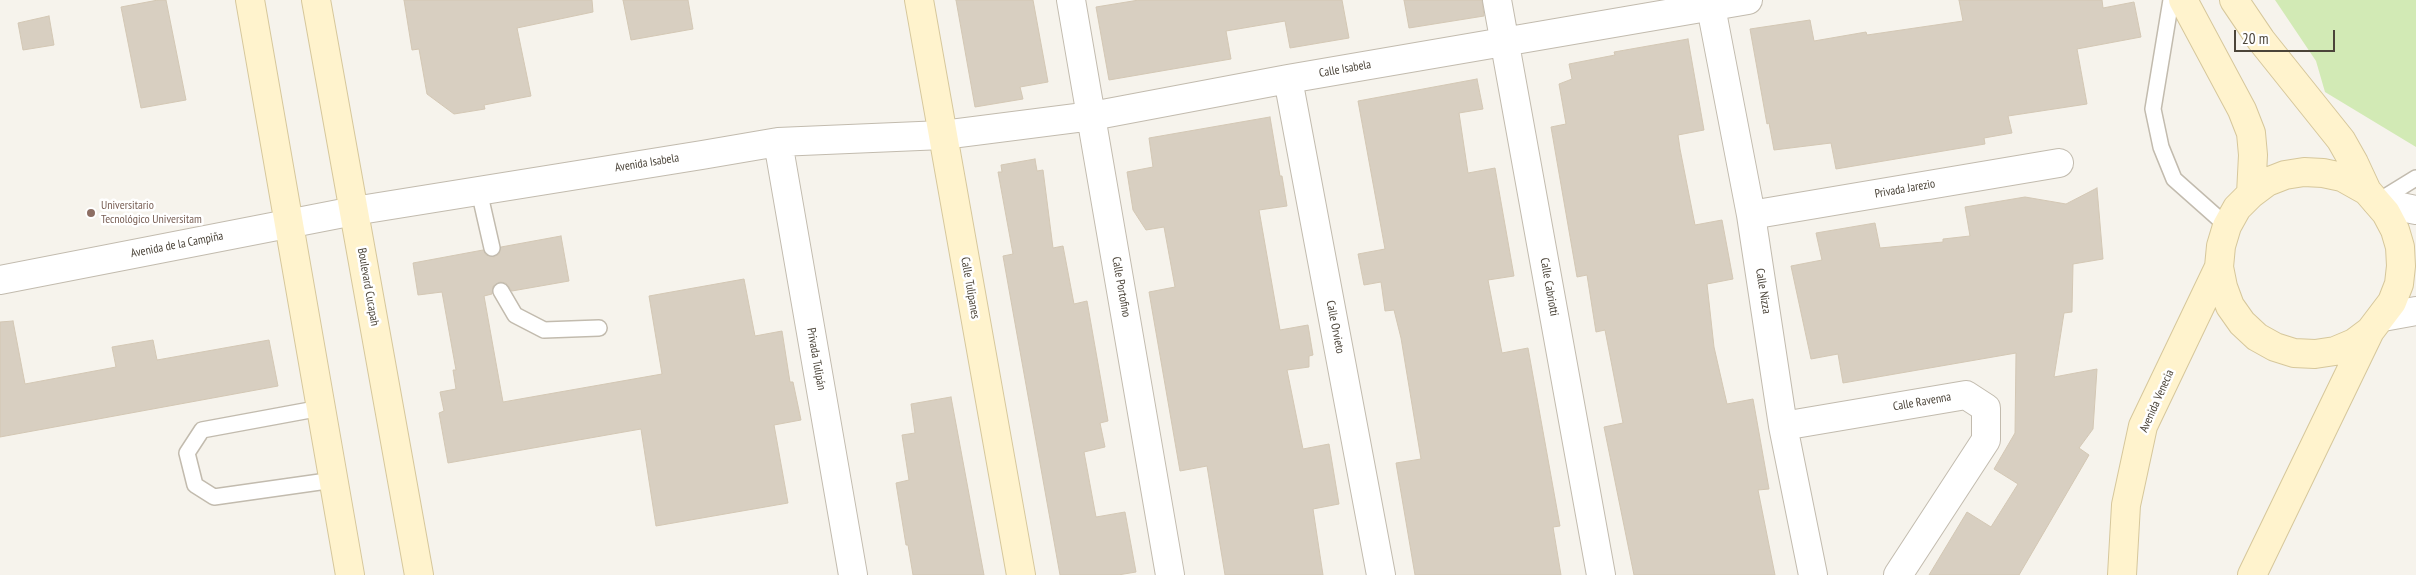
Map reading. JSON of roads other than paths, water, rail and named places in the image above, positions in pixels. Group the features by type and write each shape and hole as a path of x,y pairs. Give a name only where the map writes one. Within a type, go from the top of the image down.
{"main road":[{"path":"250,0 350,575"},
{"name":"Boulevard Cucapah","path":"316,0 419,575"},
{"name":"Calle Tulipanes","path":"919,0 1022,575"},
{"path":"2183,0 2242,110 2251,133 2253,155 2251,194"},
{"path":"2234,0 2261,40 2340,140 2372,196 2395,230 2400,247 2401,266 2399,284 2392,302 2377,324 2252,575"},
{"path":"2372,196 2342,177 2324,172 2304,172 2285,175 2267,182 2237,208 2227,226 2221,246 2220,267 2223,287 2230,306 2242,323 2257,337 2275,347 2294,353 2315,354 2335,351 2354,343 2377,324"},
{"name":"Avenida Venecia","path":"2122,575 2126,505 2143,426 2220,267"}],"street":[{"name":"Calle Portofino","path":"1072,0 1170,575"},
{"name":"Calle Cabriotti","path":"1497,0 1601,575"},
{"name":"Calle Isabela","path":"943,135 1092,116 1288,78 1748,0"},
{"name":"Calle Nizza","path":"1710,7 1752,215 1783,426 1812,575"},
{"name":"Calle Orvieto","path":"1288,78 1381,575"},
{"name":"Avenida Isabela","path":"354,211 778,142 943,135"},
{"name":"Privada Tulipán","path":"778,142 853,575"},
{"name":"Privada Jarezio","path":"1752,215 2059,163"},
{"path":"2372,196 2416,210"},
{"name":"Avenida de la Campiña","path":"0,280 354,211"},
{"path":"2377,324 2416,311"},
{"name":"Calle Ravenna","path":"1783,426 1966,395 1986,408 1986,440 1898,575"}],"lane":[{"path":"2171,0 2154,109 2161,147 2174,179 2227,226"},
{"path":"2372,196 2416,178"},
{"path":"479,191 492,248"},
{"path":"501,291 515,315 544,330 600,328"},
{"path":"321,408 202,430 187,453 195,485 214,496 334,480"}],"place":[{"name":"Universitario Tecnológico Universitam","path":"91,213"}]}
